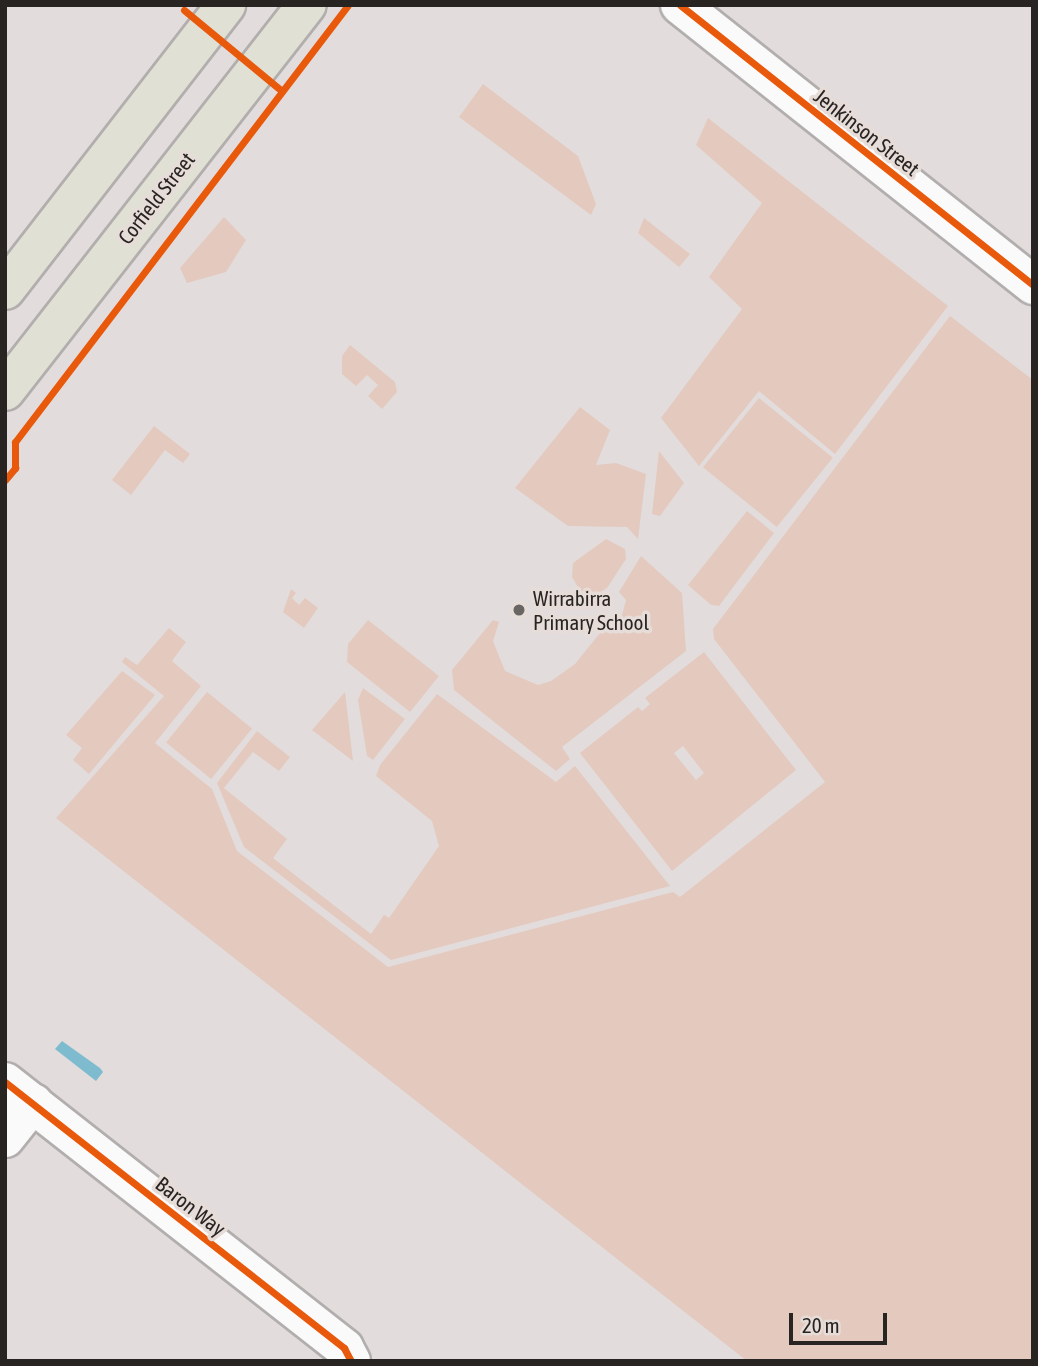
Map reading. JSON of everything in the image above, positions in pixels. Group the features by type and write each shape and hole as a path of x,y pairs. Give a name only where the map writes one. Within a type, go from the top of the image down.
{"main road":[{"path":"5,290 226,5"},
{"name":"Corfield Street","path":"5,391 307,5"}],"street":[{"name":"Jenkinson Street","path":"680,5 1033,285"},
{"path":"5,1138 19,1092"},
{"name":"Baron Way","path":"19,1092 344,1348 351,1361"}],"shaded area":[{"path":"483,84 578,156 596,204 591,215 459,117"},
{"path":"708,118 948,306 835,454 759,391 699,466 661,418 742,309 709,277 762,203 696,145"},
{"path":"224,217 246,240 226,272 187,283 180,268"},
{"path":"644,218 690,254 679,267 638,233"},
{"path":"950,316 1033,380 1033,1361 747,1361 56,818 164,696 122,662 125,657 137,665 169,628 186,642 172,661 201,686 155,743 212,789 237,851 388,967 673,892 680,897 825,782 714,639 713,629"},
{"path":"350,345 395,382 397,392 382,409 368,396 378,385 367,375 356,386 342,374 342,356"},
{"path":"759,398 833,458 777,527 703,467"},
{"path":"580,407 610,430 596,465 616,463 646,474 638,539 627,527 568,526 515,488"},
{"path":"154,426 190,454 183,463 165,450 131,495 112,480"},
{"path":"659,451 684,483 660,516 652,514"},
{"path":"747,511 774,533 719,606 711,605 688,585"},
{"path":"606,539 625,549 626,559 607,588 593,597 579,589 572,577 573,563"},
{"path":"641,556 682,593 686,651 562,747 570,759 556,771 454,690 452,670 493,620 499,622 493,641 505,671 538,685 551,681 575,664 600,633 620,623 626,600 619,592"},
{"path":"291,589 296,593 292,598 299,605 305,598 318,608 304,628 283,612"},
{"path":"368,620 439,676 410,712 347,662 348,644"},
{"path":"704,652 796,770 672,871 580,753 638,707 642,711 650,704 645,698","holes":["683,746 704,773 696,780 674,753"]},
{"path":"122,671 155,695 89,774 73,760 82,748 66,735"},
{"path":"363,688 405,719 373,760 367,756 358,700"},
{"path":"207,692 252,729 211,779 166,743"},
{"path":"345,692 353,761 312,730"},
{"path":"437,694 556,782 575,766 670,886 391,960 244,847 217,783 257,731 290,757 279,771 253,752 224,788 287,839 273,858 371,934 384,915 389,918 439,846 432,821 376,776 380,765"}],"water":[{"path":"62,1041 100,1068 103,1072 96,1081 55,1049"}],"cycle path":[{"path":"5,480 15,468 15,442 348,5"},
{"path":"680,5 1033,285"},
{"path":"184,10 282,91"},
{"path":"5,1082 344,1348 351,1361"}],"place":[{"name":"Wirrabirra Primary School","path":"519,610"}]}
